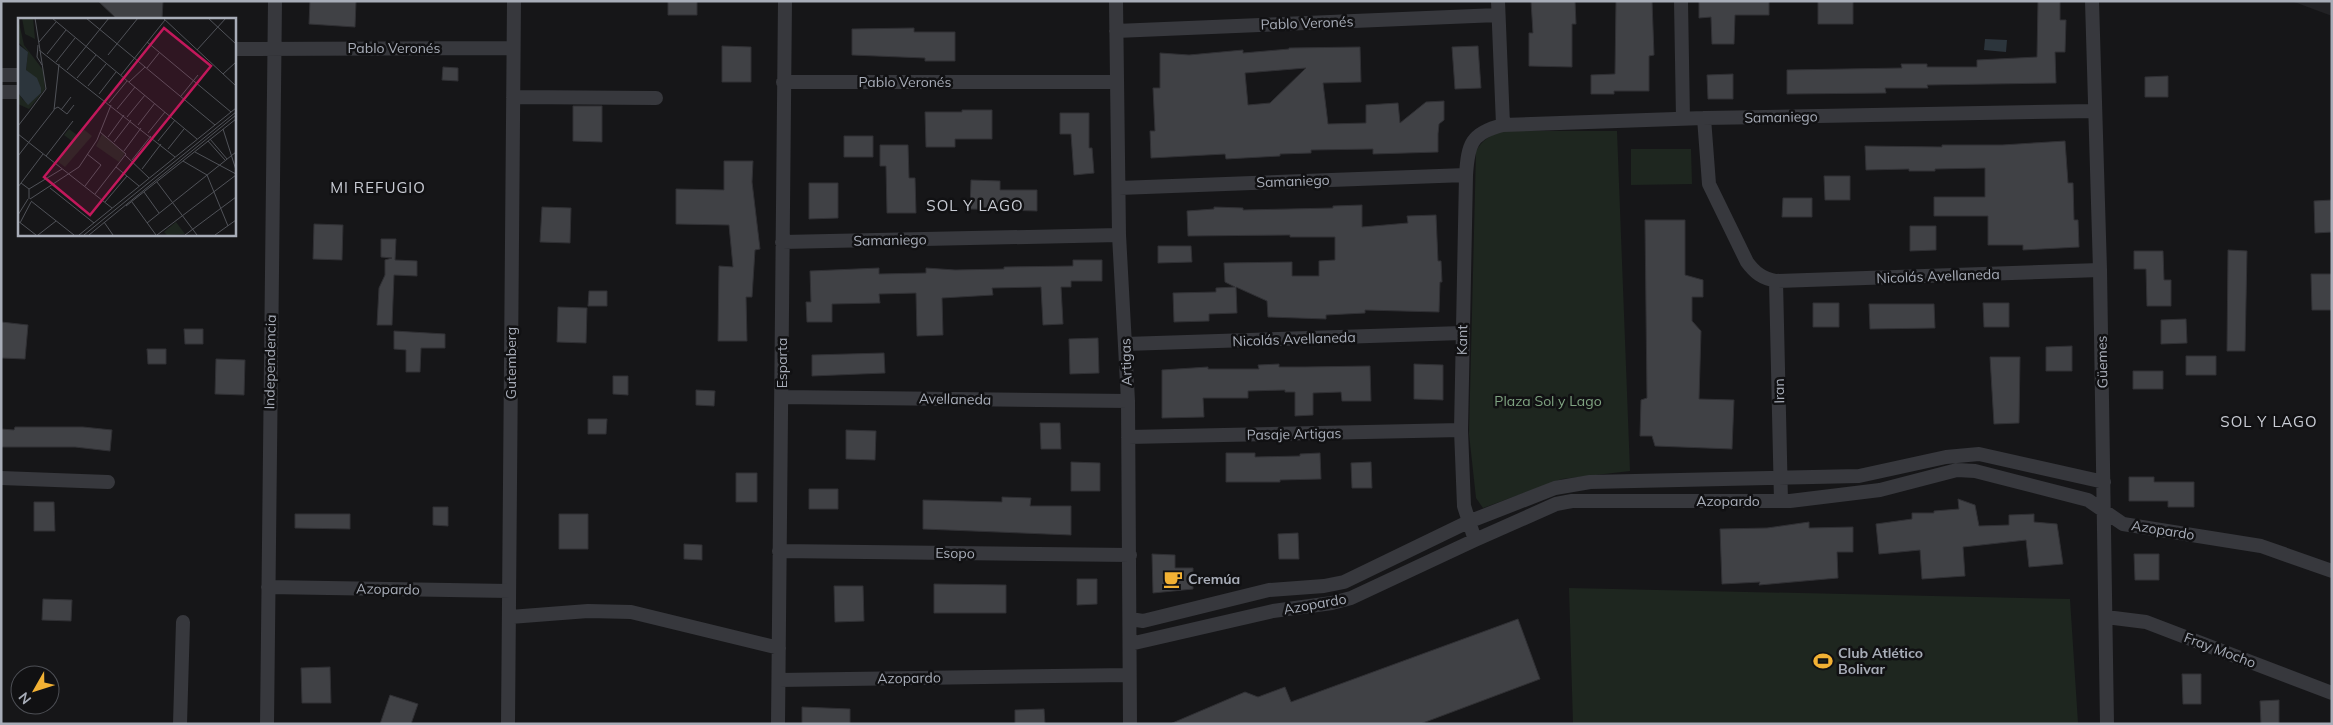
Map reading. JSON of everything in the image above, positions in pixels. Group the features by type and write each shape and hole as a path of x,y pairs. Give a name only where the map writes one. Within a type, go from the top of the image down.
{"street":[{"name":"Independencia","path":"266,724 275,1"},
{"name":"Gutemberg","path":"508,724 514,1"},
{"name":"Esparta","path":"778,724 784,1"},
{"name":"Artigas","path":"1116,1 1119,235 1128,401 1130,724"},
{"path":"1681,1 1683,119"},
{"name":"Güemes","path":"2092,1 2100,270 2107,724"},
{"name":"Pablo Veronés","path":"1116,31 1498,8"},
{"path":"1498,8 1503,125"},
{"name":"Pablo Veronés","path":"235,49 513,48"},
{"path":"1,75 18,75"},
{"name":"Pablo Veronés","path":"783,82 1117,82"},
{"path":"1,92 18,92"},
{"path":"513,97 656,98"},
{"name":"Samaniego","path":"1473,140 1488,129 1503,125 1704,118 2094,112"},
{"path":"1704,118 1709,184 1747,262 1764,279 1776,281"},
{"name":"Kant","path":"1473,140 1468,153 1466,175 1461,430 1464,506 1475,540"},
{"name":"Samaniego","path":"1119,188 1466,175"},
{"name":"Samaniego","path":"782,242 1119,235"},
{"name":"Nicolás Avellaneda","path":"1776,281 2100,270"},
{"name":"Iran","path":"1776,281 1781,501"},
{"name":"Nicolás Avellaneda","path":"1125,344 1462,333"},
{"name":"Avellaneda","path":"782,397 1128,401"},
{"name":"Pasaje Artigas","path":"1128,437 1461,430"},
{"name":"Azopardo","path":"1130,619 1143,621 1269,590 1324,586 1344,582 1468,522 1555,488 1570,485 1600,482 1859,476 1946,456 1979,454 2104,482"},
{"name":"Azopardo","path":"1130,644 1273,611 1332,603 1351,598 1556,504 1572,501 1781,501 1880,490 1957,470 1975,471 2088,500 2123,524 2261,546 2332,571"},
{"path":"1,478 108,482"},
{"name":"Esopo","path":"779,551 1130,555"},
{"name":"Azopardo","path":"268,587 509,590"},
{"path":"510,616 588,611 631,612 779,648"},
{"name":"Fray Mocho","path":"2106,617 2146,622 2332,692"},
{"path":"180,724 183,622"},
{"name":"Azopardo","path":"779,680 1129,675"}],"shaded area":[{"path":"2289,1 2332,1 2332,16 2297,3"},
{"path":"1985,39 2007,40 2006,52 1984,50"}],"green space":[{"name":"Plaza Sol y Lago","path":"1500,131 1617,131 1630,471 1562,479 1483,508 1476,498 1469,434 1476,151 1484,141"},
{"path":"1631,149 1691,149 1692,184 1631,185"},
{"name":"Club Atlético Bolivar","path":"1569,588 2070,599 2078,723 1573,724"}],"building":[{"path":"98,1 163,1 162,18 116,18"},
{"path":"310,1 356,1 355,27 309,24"},
{"path":"668,1 697,1 697,15 668,15"},
{"path":"1531,1 1575,1 1576,24 1572,24 1572,67 1529,66 1529,33 1533,33"},
{"path":"1616,1 1652,1 1654,55 1649,56 1649,91 1614,91 1614,94 1591,94 1591,75 1615,74"},
{"path":"1699,1 1769,1 1769,15 1735,15 1734,44 1712,44 1711,17 1699,18"},
{"path":"1818,1 1853,1 1853,24 1818,24"},
{"path":"2038,1 2060,1 2060,20 2066,20 2065,52 2055,52 2056,83 1927,85 1928,88 1885,88 1886,93 1787,94 1787,70 1902,68 1901,64 1927,64 1927,67 1977,67 1977,60 2037,57"},
{"path":"914,28 914,32 955,32 955,61 925,61 925,58 852,55 852,29"},
{"path":"722,46 751,47 751,82 722,82"},
{"path":"1478,46 1481,88 1455,89 1452,47"},
{"path":"1360,47 1361,82 1323,83 1328,124 1366,123 1366,105 1398,103 1400,123 1426,102 1444,101 1444,120 1439,124 1438,152 1373,154 1373,149 1311,150 1311,153 1226,159 1225,154 1151,158 1150,131 1155,131 1153,88 1160,88 1160,53 1189,55 1243,50 1243,53 1289,48","holes":["1306,68 1270,103 1248,105 1245,73"]},
{"path":"443,67 458,68 458,81 442,80"},
{"path":"1733,74 1733,99 1708,99 1707,75"},
{"path":"2168,76 2168,97 2145,97 2145,77"},
{"path":"573,106 602,106 602,142 573,141"},
{"path":"962,110 992,110 992,139 955,139 955,147 926,147 925,112 962,112"},
{"path":"1060,113 1089,113 1089,148 1092,148 1094,173 1074,175 1071,134 1060,134"},
{"path":"844,136 873,136 873,157 844,157"},
{"path":"2065,141 2068,183 2073,183 2074,220 2078,220 2079,247 2023,250 2023,245 1988,245 1988,216 1934,216 1934,197 1985,197 1985,168 1935,169 1935,171 1909,171 1909,169 1866,170 1865,146 1942,147 1942,145 2002,145"},
{"path":"880,145 908,145 909,178 915,178 916,213 887,213 886,166 880,166"},
{"path":"724,161 753,161 752,182 760,249 755,250 752,297 746,297 747,341 718,341 719,266 733,267 729,225 676,224 676,189 724,190"},
{"path":"1824,176 1850,176 1850,200 1825,200"},
{"path":"971,180 1000,181 1000,190 1037,190 1037,211 970,209"},
{"path":"809,183 838,183 838,218 809,219"},
{"path":"1783,198 1812,198 1812,217 1782,217"},
{"path":"2332,200 2332,232 2315,233 2314,201"},
{"path":"1362,205 1362,227 1408,223 1407,216 1436,215 1438,261 1441,261 1442,282 1440,282 1439,312 1365,310 1365,313 1326,315 1326,319 1268,317 1267,301 1236,287 1237,313 1209,314 1209,321 1174,322 1173,293 1216,292 1216,288 1235,287 1225,282 1224,263 1292,262 1292,276 1319,276 1319,261 1335,260 1335,237 1290,237 1290,235 1188,236 1187,211 1214,209 1214,207 1243,208 1243,210 1333,208 1333,206"},
{"path":"542,207 571,208 570,243 540,242"},
{"path":"1645,220 1685,220 1685,275 1703,280 1703,297 1692,297 1692,321 1701,331 1699,399 1734,400 1732,449 1655,446 1652,436 1640,436 1641,400 1647,398"},
{"path":"314,224 343,225 342,260 313,259"},
{"path":"1910,226 1936,226 1936,250 1910,251"},
{"path":"381,239 396,239 395,260 417,261 417,276 394,275 392,325 377,325 379,288 385,275 385,260 392,258 381,257"},
{"path":"1158,246 1191,246 1192,262 1158,263"},
{"path":"2228,250 2247,251 2245,351 2227,351"},
{"path":"2134,251 2163,251 2164,280 2171,280 2171,306 2147,306 2146,269 2134,269"},
{"path":"1073,260 1102,260 1102,281 1071,281 1071,287 1061,287 1063,324 1043,325 1041,287 992,288 993,295 942,298 943,335 917,336 916,293 879,294 880,303 832,304 832,322 807,322 806,302 811,302 810,271 879,268 879,274 926,273 926,268 955,270 1073,266"},
{"path":"2311,274 2332,274 2332,310 2312,310"},
{"path":"589,291 607,291 607,306 588,306"},
{"path":"1813,303 1839,303 1839,327 1813,327"},
{"path":"1983,303 2009,303 2009,327 1984,327"},
{"path":"1869,304 1934,304 1935,328 1870,329"},
{"path":"558,307 587,308 586,343 557,342"},
{"path":"2186,319 2187,343 2161,344 2161,320"},
{"path":"1,322 28,325 25,359 1,358"},
{"path":"184,329 203,329 203,344 185,344"},
{"path":"394,331 445,334 445,348 421,348 420,372 406,372 406,350 394,349"},
{"path":"1098,338 1099,373 1070,374 1069,339"},
{"path":"2072,346 2072,371 2046,371 2046,347"},
{"path":"147,349 166,349 166,364 148,364"},
{"path":"884,353 885,373 812,376 812,355"},
{"path":"2186,356 2216,356 2216,375 2186,375"},
{"path":"1990,357 2020,357 2019,423 1994,424"},
{"path":"216,359 245,360 244,395 215,394"},
{"path":"1279,364 1279,367 1370,366 1371,401 1342,401 1341,392 1313,393 1313,415 1295,416 1295,392 1285,392 1285,390 1248,391 1248,398 1203,398 1204,417 1162,418 1162,370 1208,367 1208,369 1259,369 1258,365"},
{"path":"1414,364 1443,365 1443,400 1414,399"},
{"path":"2133,371 2163,371 2163,389 2133,389"},
{"path":"613,376 628,376 628,395 613,394"},
{"path":"696,390 715,391 714,406 696,405"},
{"path":"588,419 607,419 606,434 588,434"},
{"path":"1040,423 1060,423 1061,449 1041,449"},
{"path":"15,427 83,427 112,430 110,451 75,447 1,447 1,429 14,430"},
{"path":"846,430 876,431 875,460 846,459"},
{"path":"1226,453 1255,453 1255,457 1300,456 1300,454 1320,453 1321,479 1280,480 1280,482 1226,482"},
{"path":"1071,462 1100,463 1100,491 1071,491"},
{"path":"1371,462 1372,488 1352,488 1351,463"},
{"path":"736,473 757,473 757,502 736,502"},
{"path":"2129,477 2154,477 2154,482 2194,482 2194,507 2168,507 2168,501 2129,501"},
{"path":"809,489 838,489 838,509 809,509"},
{"path":"1002,497 1031,498 1030,506 1071,506 1071,535 923,529 923,500 1002,502"},
{"path":"1958,499 1975,505 1979,526 2009,525 2009,515 2034,514 2034,522 2057,524 2063,564 2029,567 2026,540 1963,547 1965,576 1922,579 1920,550 1879,554 1876,524 1912,519 1912,513 1934,513 1934,511 1959,509"},
{"path":"34,502 54,502 55,531 34,531"},
{"path":"433,507 448,507 448,526 433,525"},
{"path":"295,514 350,514 350,529 295,528"},
{"path":"559,514 588,514 588,549 559,549"},
{"path":"1809,522 1809,528 1853,527 1853,552 1837,552 1838,578 1759,585 1760,582 1722,584 1720,529 1767,528"},
{"path":"1298,533 1299,559 1279,559 1278,534"},
{"path":"684,544 702,545 702,560 684,559"},
{"name":"Cremúa","path":"1152,554 1175,555 1175,568 1193,568 1193,589 1153,593"},
{"path":"2134,554 2159,554 2159,580 2135,580"},
{"path":"1077,579 1097,579 1097,604 1077,605"},
{"path":"934,584 1006,585 1006,613 934,613"},
{"path":"834,586 863,586 864,621 835,622"},
{"path":"43,599 72,600 71,621 42,620"},
{"path":"1518,619 1540,679 1420,724 1170,724 1245,692 1258,697 1285,687 1291,702"},
{"path":"330,667 331,703 302,703 301,668"},
{"path":"2182,674 2201,674 2201,704 2183,704"},
{"path":"390,695 418,704 411,724 380,724"},
{"path":"2279,700 2279,724 2261,724 2260,701"},
{"path":"802,707 850,709 850,724 802,724"},
{"path":"1044,709 1045,724 1015,724 1015,710"}],"place":[{"name":"Cremúa","path":"1173,579"},
{"name":"Club Atlético Bolivar","path":"1823,661"}],"district":[{"name":"MI REFUGIO","path":"378,188"},
{"name":"SOL Y LAGO","path":"975,206"},
{"name":"SOL Y LAGO","path":"2269,422"}]}
